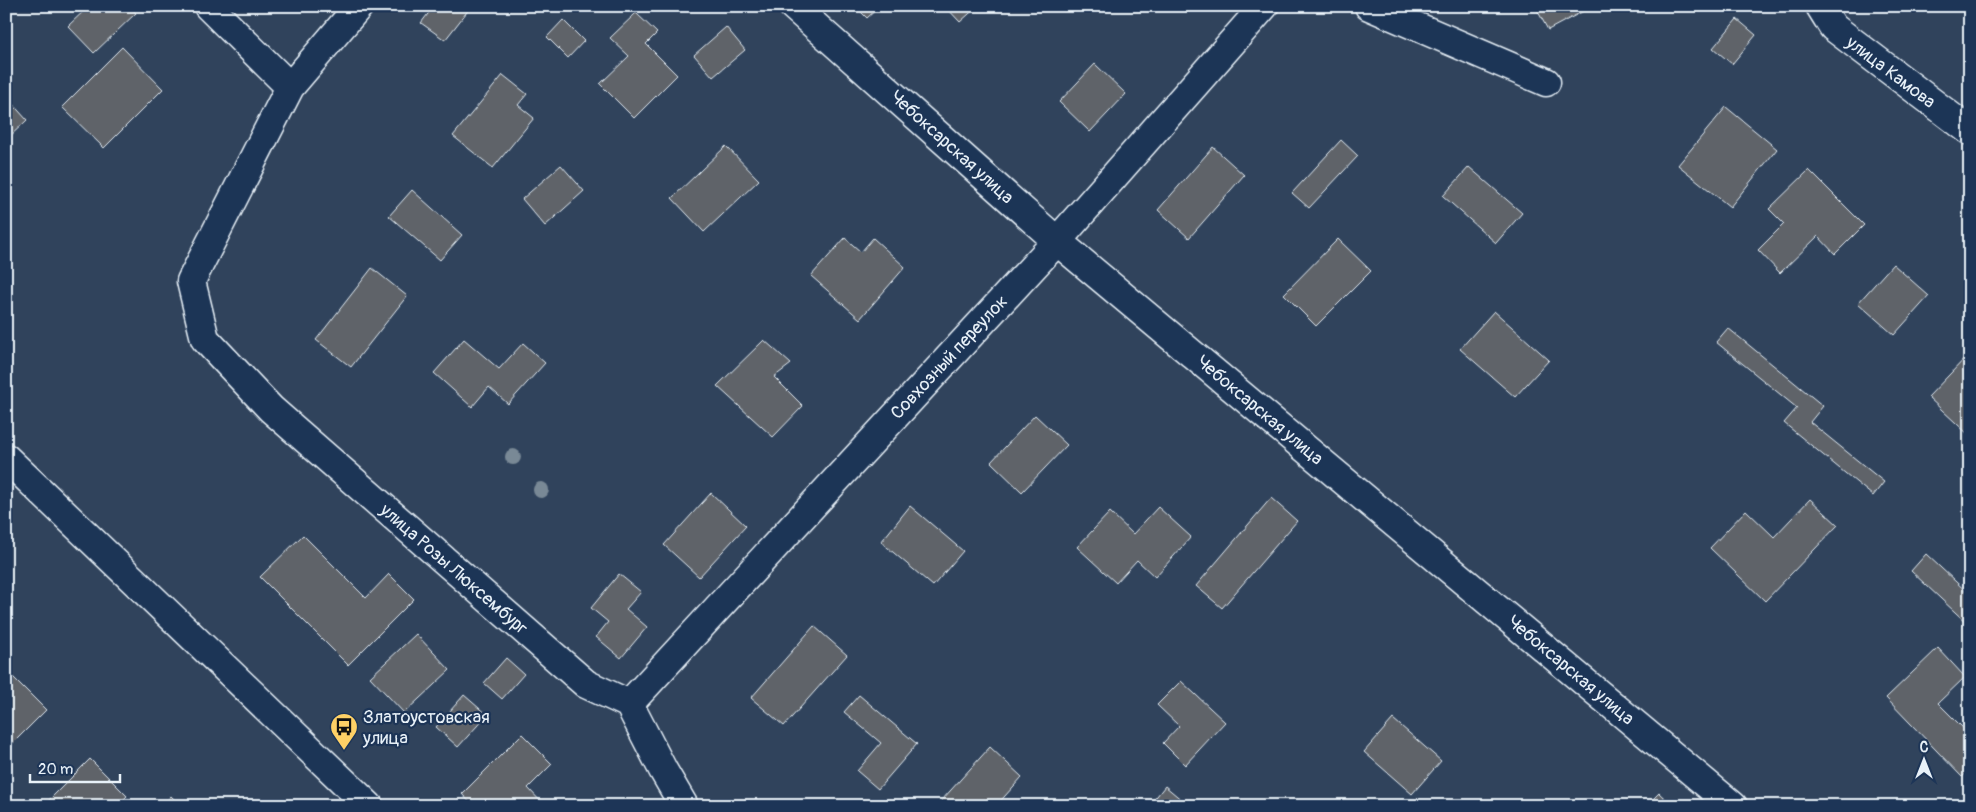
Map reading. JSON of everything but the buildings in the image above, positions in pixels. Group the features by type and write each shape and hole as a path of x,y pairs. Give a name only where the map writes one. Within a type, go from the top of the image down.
{"street":[{"path":"208,6 290,87 359,6"},
{"name":"Чебоксарская улица","path":"793,6 1057,241 1733,806"},
{"name":"Совхозный переулок","path":"629,704 1057,241 1264,6"},
{"path":"1370,6 1546,82"},
{"name":"улица Камова","path":"1820,6 1833,28 1970,132"},
{"name":"улица Розы Люксембург","path":"290,87 191,281 205,339 271,409 586,684 629,704"},
{"path":"6,458 369,806"},
{"path":"629,704 684,806"}],"place":[{"name":"Златоустовская улица","path":"344,751"}]}
